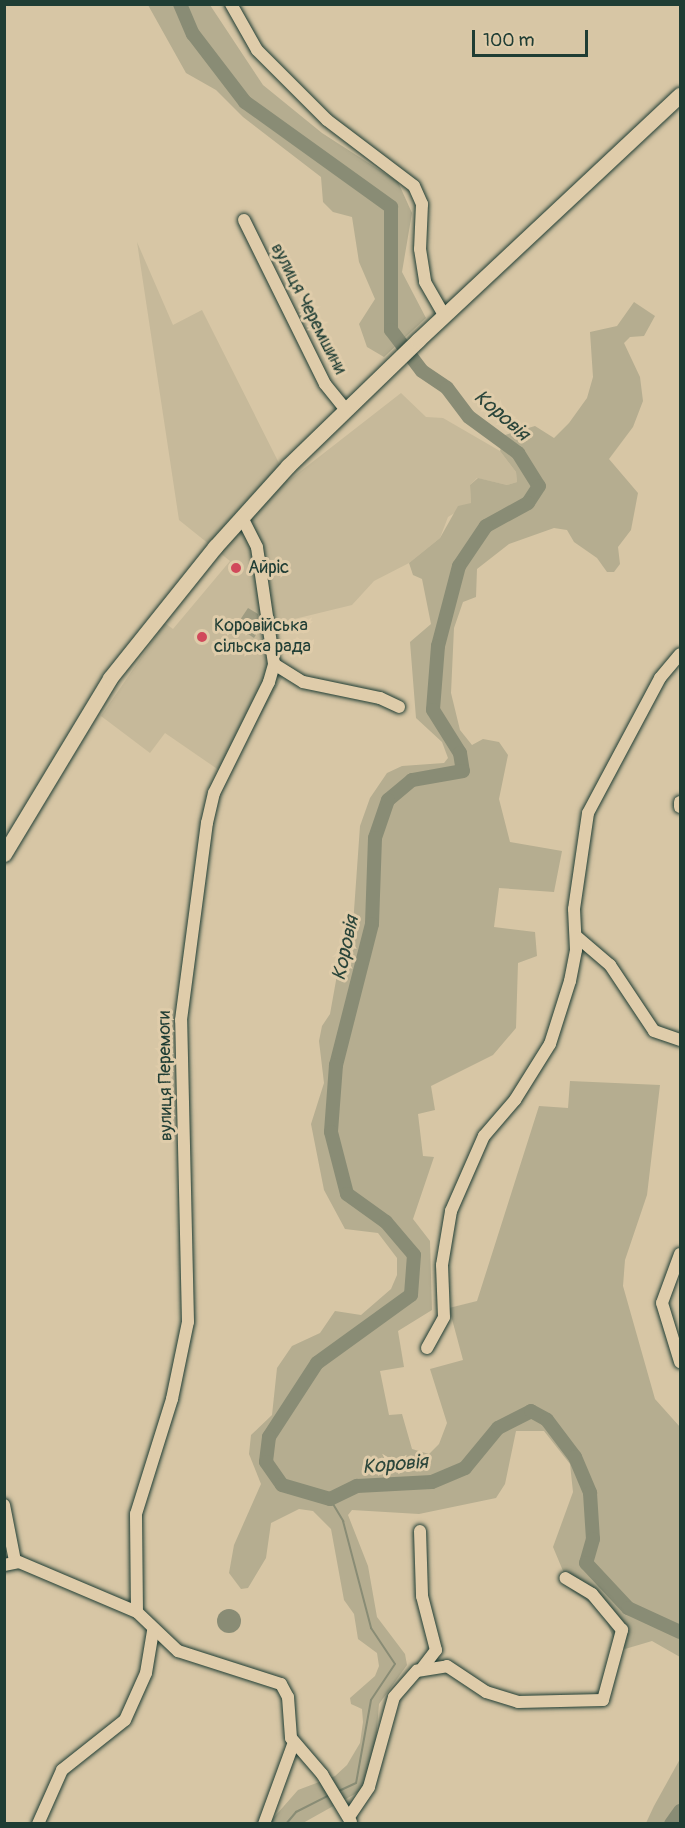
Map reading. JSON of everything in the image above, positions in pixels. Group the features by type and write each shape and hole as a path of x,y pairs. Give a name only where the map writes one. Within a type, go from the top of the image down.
{"main road":[{"path":"7,844 110,678 159,612 242,518 346,410 418,340 681,95"}],"street":[{"path":"231,4 257,50 327,120 414,186 422,204 420,249 425,282 444,315"},
{"name":"вулиця Черемшини","path":"244,220 325,384 346,410"},
{"name":"вулиця Перемоги","path":"137,1612 136,1514 172,1399 188,1322 181,1020 207,822 214,793 269,682 274,664 257,547 242,518"},
{"path":"427,1348 444,1317 442,1266 451,1211 482,1139 515,1100 551,1040 572,973 576,936 574,909 590,807 660,678 681,654"},
{"path":"274,664 303,682 371,695 399,707"},
{"path":"576,936 610,965 654,1030 681,1040"},
{"path":"681,1254 662,1303 681,1362"},
{"path":"4,1505 10,1563 137,1612 153,1631 178,1651 270,1678 286,1692 294,1742 264,1824"},
{"path":"350,1820 369,1787 394,1697 405,1680 421,1670 436,1650 422,1596 420,1531"},
{"path":"421,1670 447,1666 486,1692 511,1701 603,1700 622,1630 592,1594 565,1578"},
{"path":"38,1824 63,1770 125,1720 146,1673 153,1631"},
{"path":"294,1742 322,1774 350,1820"}],"shaded area":[{"path":"148,5 210,5 263,85 322,133 398,182 412,213 402,272 426,318 384,357 367,347 359,324 375,299 359,262 352,217 333,212 323,202 321,177 243,117 216,90 186,73"},
{"path":"137,242 173,325 202,310 288,481 401,393 426,417 443,418 500,451 516,472 517,482 507,485 477,478 470,485 471,503 448,517 440,538 409,563 374,581 352,605 278,623 283,677 226,775 165,733 150,753 101,716 165,623 173,629 230,561 179,520"},
{"path":"634,302 655,316 644,336 630,337 624,343 640,377 643,401 633,427 609,459 638,493 631,530 618,547 620,564 614,572 607,572 597,558 574,542 567,530 554,528 509,544 477,569 476,597 463,602 454,628 451,693 460,730 472,745 483,739 499,742 508,755 499,799 510,842 562,851 554,892 499,888 494,927 535,932 537,956 518,963 516,1028 493,1055 431,1086 435,1110 418,1114 423,1156 434,1157 413,1219 430,1241 432,1310 398,1331 404,1367 380,1371 389,1415 402,1414 412,1449 429,1454 439,1444 447,1423 430,1369 463,1360 449,1308 477,1301 539,1106 568,1108 570,1081 660,1085 647,1195 625,1260 623,1286 655,1399 680,1427 680,1657 652,1641 625,1649 615,1642 602,1611 571,1590 553,1547 573,1492 570,1464 544,1431 516,1431 505,1484 496,1498 419,1514 352,1510 348,1515 368,1566 377,1617 405,1654 407,1665 379,1704 376,1741 362,1790 303,1823 269,1823 298,1790 335,1776 347,1765 360,1743 363,1722 362,1709 351,1704 350,1698 375,1676 379,1666 377,1653 358,1639 354,1614 344,1600 331,1529 313,1511 299,1509 271,1523 266,1558 248,1588 241,1589 229,1573 234,1545 261,1484 249,1454 251,1435 272,1415 277,1368 292,1346 320,1333 335,1311 361,1315 391,1289 397,1275 397,1258 378,1233 345,1229 324,1190 311,1124 324,1083 319,1041 322,1026 330,1014 337,975 350,967 360,826 370,798 387,773 402,766 444,763 448,758 442,742 416,718 410,642 431,624 422,579 413,575 409,563 440,538 458,506 471,503 470,485 478,478 507,485 517,482 516,472 500,451 505,435 535,426 554,438 569,423 587,398 593,377 590,332 617,326"},
{"path":"229,1609 237,1613 241,1621 237,1629 229,1633 221,1629 217,1621 221,1613"},
{"path":"680,1759 680,1823 646,1823 654,1806"}],"building":[{"path":"248,608 258,614 259,630 254,638 236,626"}],"waterway":[{"name":"Коровія","path":"180,4 193,34 245,102 391,207 391,330 422,371 447,388 469,417 518,453 539,486 528,503 486,526 459,566 438,646 433,710 460,753 463,771 412,780 388,800 375,838 372,924 336,1065 331,1132 347,1194 386,1222 414,1255 411,1295 317,1363 269,1437 266,1462 282,1485 330,1499 357,1486 432,1482 465,1468 498,1428 531,1411 547,1420 575,1457 590,1493 593,1539 586,1563 628,1608 680,1632"},
{"path":"330,1499 343,1521 371,1628 395,1664 371,1700 356,1783 339,1791"},
{"path":"286,1824 296,1812 331,1794"},
{"name":"Коровія","path":"671,1824 680,1811"}],"place":[{"name":"Айріс","path":"236,568"},
{"name":"Коровійська сільска рада","path":"202,637"}]}
